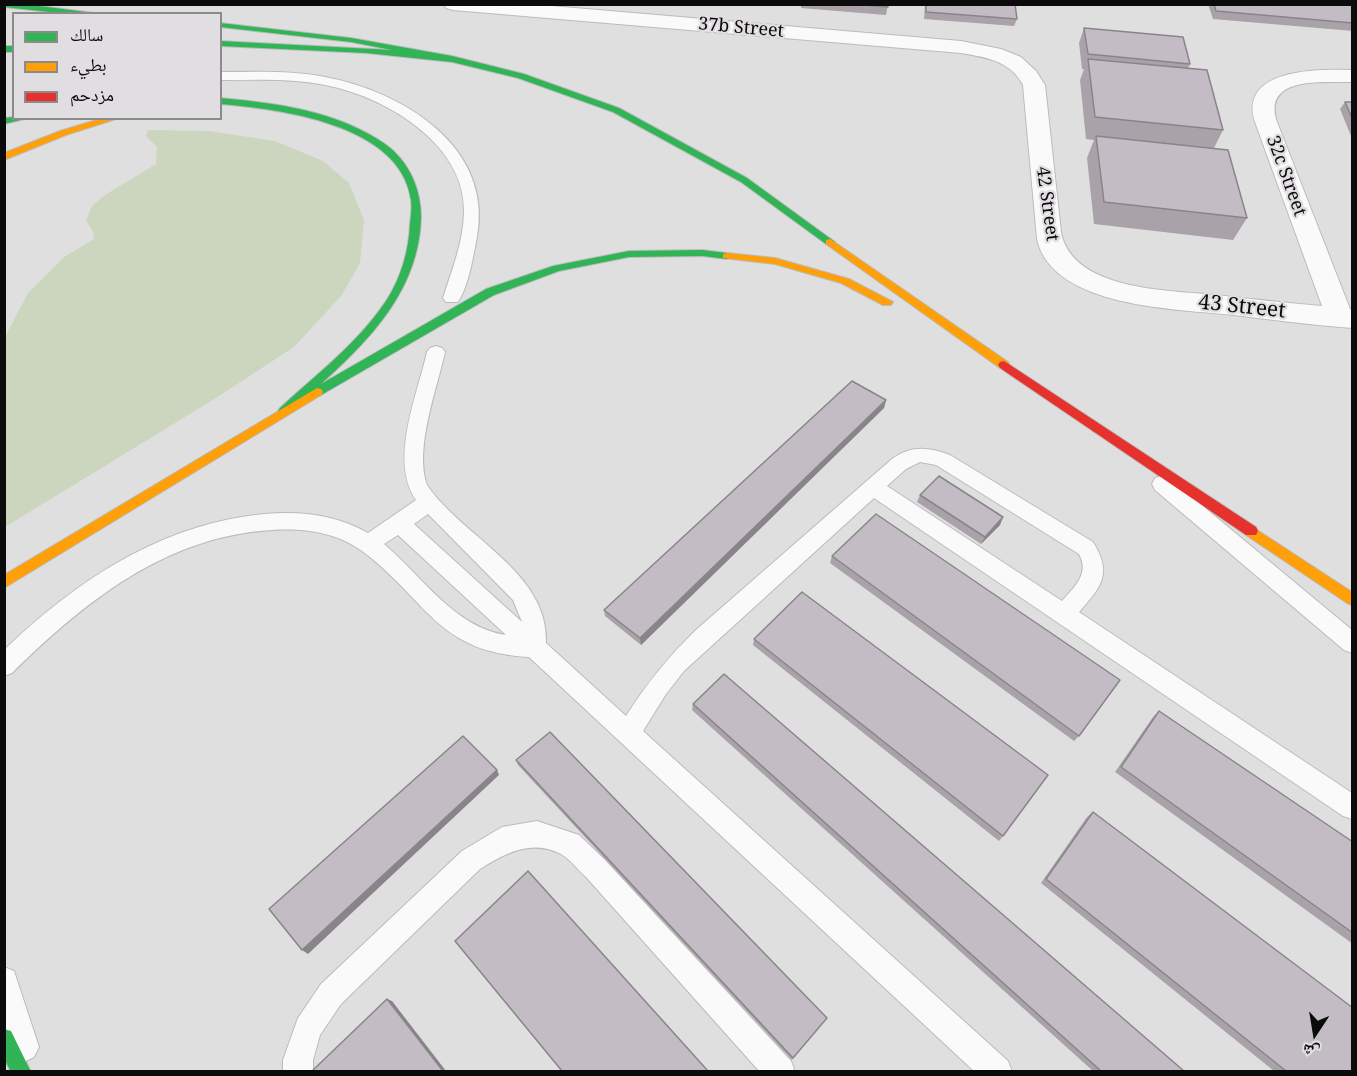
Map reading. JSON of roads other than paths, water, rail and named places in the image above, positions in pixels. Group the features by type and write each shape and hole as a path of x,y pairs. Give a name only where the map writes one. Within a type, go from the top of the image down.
{"main road":[{"path":"4,5 77,12"},
{"path":"222,25 351,40 452,59 521,76 616,110 734,175 979,348 1353,599"},
{"path":"222,43 366,50 452,59"},
{"path":"222,102 246,101 291,106 332,117 366,134 394,156 412,182 420,214 416,244 404,277 384,311 350,349 284,411"},
{"path":"4,157 63,133 108,120"},
{"path":"4,582 284,411 490,292 556,268 629,254 702,253 775,261 845,281 979,348"},
{"path":"4,1038 22,1071"}],"street":[{"name":"37b Street","path":"453,4 961,46 984,51 1024,67"},
{"name":"42 Street","path":"1024,67 1034,85 1048,232 1053,251 1071,270 1099,286 1132,295"},
{"name":"32c Street","path":"1346,318 1267,124 1263,107 1267,94 1280,83 1301,77 1353,76"},
{"name":"43 Street","path":"1132,295 1346,318"}],"lane":[{"path":"222,76 279,76 338,84 394,105 435,132 462,167 472,209 465,256 452,298"},
{"path":"436,352 414,456 414,475 420,493 521,593 536,626 534,647"},
{"path":"1081,416 1353,643"},
{"path":"628,734 658,686 676,664 873,487 907,458 918,454 931,455 943,460 1086,548 1094,558 1096,570 1065,613"},
{"path":"873,487 1353,807"},
{"path":"368,544 429,502"},
{"path":"4,666 40,629 87,591 137,560 189,537 240,524 288,520 321,524 350,532 368,544 451,621 469,633 490,642 534,647"},
{"path":"399,523 997,1071"},
{"path":"298,1071 298,1060 308,1028 331,994 471,860 502,840 537,834 570,844 596,868 780,1071"},
{"path":"4,981 15,1012 28,1071"}]}
